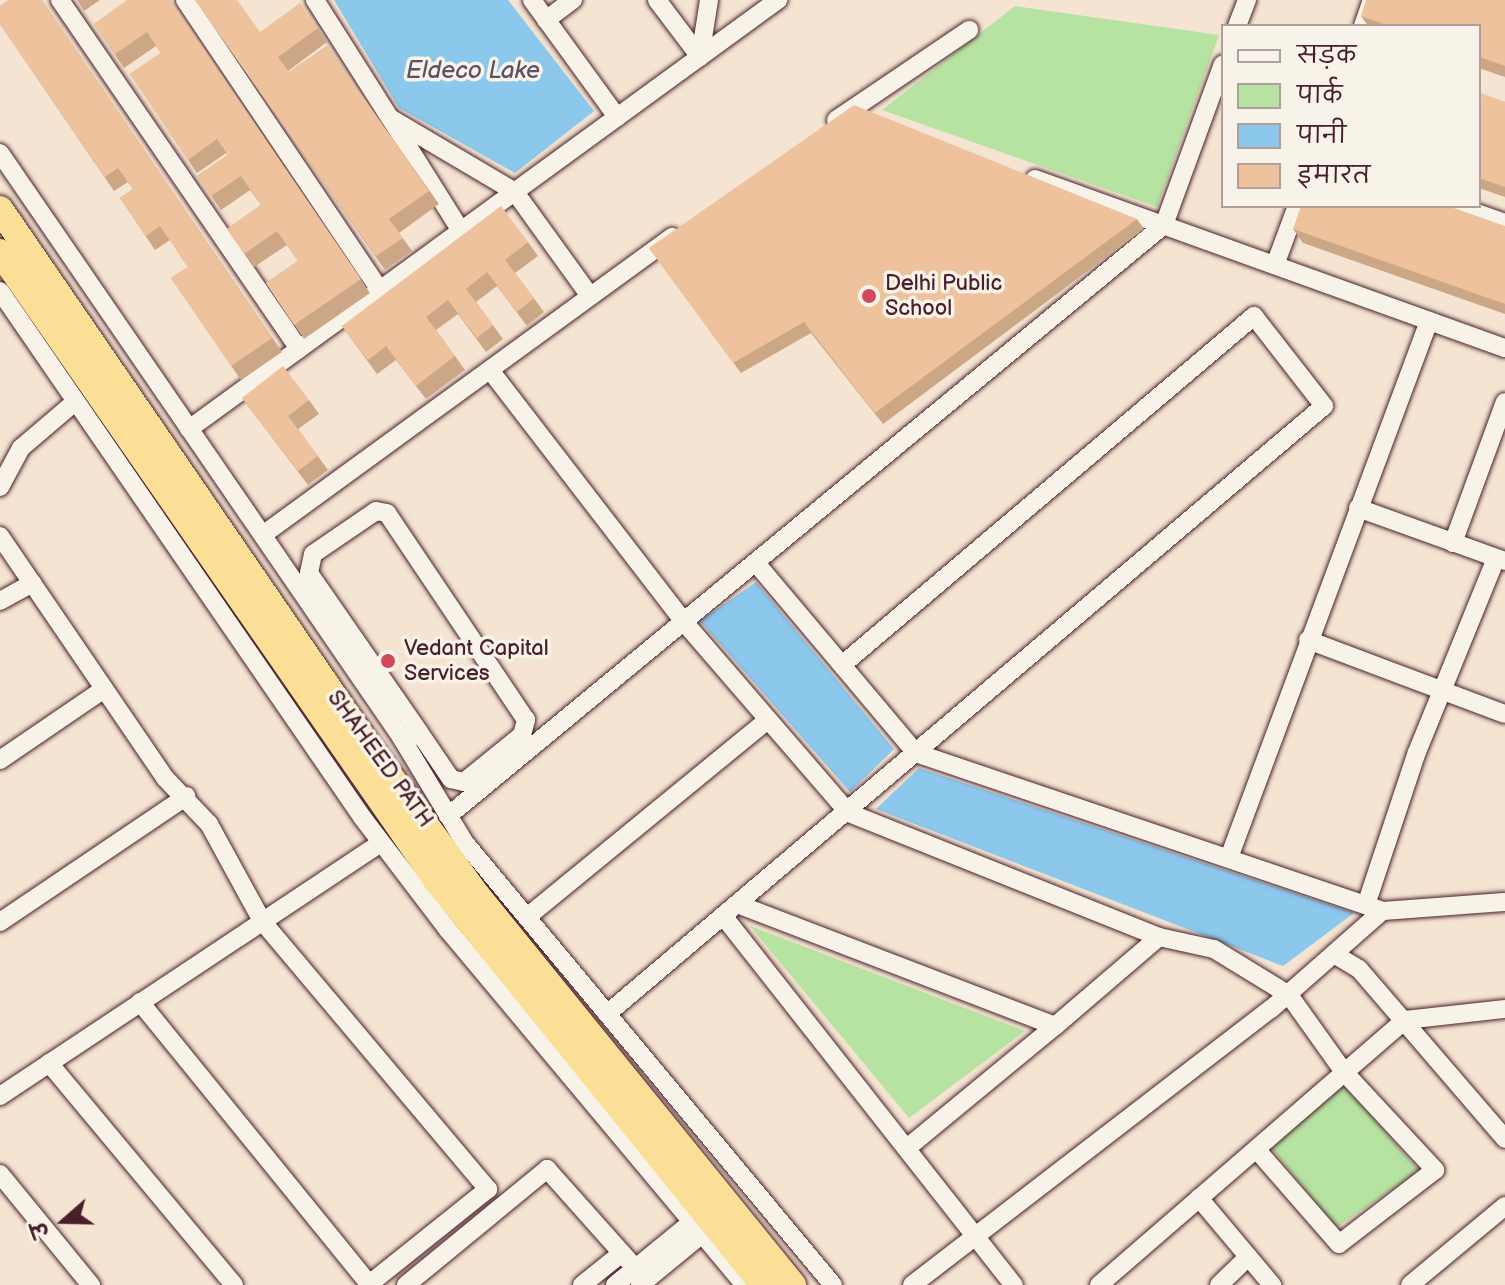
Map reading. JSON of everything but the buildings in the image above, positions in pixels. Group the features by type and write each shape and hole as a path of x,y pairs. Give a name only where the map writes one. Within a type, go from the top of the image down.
{"highway":[{"name":"SHAHEED PATH","path":"0,209 372,751 477,895 793,1285"},
{"name":"SHAHEED PATH","path":"0,252 436,880 763,1285"}],"street":[{"path":"60,0 299,349"},
{"path":"185,0 380,290"},
{"path":"315,0 461,231"},
{"path":"532,0 617,117"},
{"path":"546,20 573,0"},
{"path":"657,0 700,57"},
{"path":"700,57 709,0"},
{"path":"189,429 778,0"},
{"path":"1238,24 1247,0"},
{"path":"1364,24 1372,0"},
{"path":"824,129 969,30"},
{"path":"448,816 1164,225 1221,69"},
{"path":"848,111 875,121"},
{"path":"390,118 515,192 590,296"},
{"path":"0,153 189,429 412,737 451,779 464,782 522,735 526,720 387,513 376,511 313,554 309,573 346,642"},
{"path":"1020,173 1505,348"},
{"path":"1275,265 1296,208"},
{"path":"1463,208 1505,223"},
{"path":"264,534 686,227"},
{"path":"0,291 381,843 745,1285"},
{"path":"607,1014 849,813 1324,406 1262,320 1254,316 842,665"},
{"path":"1230,855 1429,321"},
{"path":"490,370 684,622 849,813 1159,937 1214,949 1289,995 1344,1072 1435,1170 1339,1244 1256,1149"},
{"path":"0,487 21,448 76,401"},
{"path":"1453,543 1505,402"},
{"path":"912,1285 977,1239 1073,1158 1289,995 1334,954 1374,908 1441,691 1501,560 1358,508"},
{"path":"0,536 165,778 187,796 209,824 262,921 488,1189 368,1284 140,1002"},
{"path":"756,563 916,753 1230,855 1374,908 1505,902"},
{"path":"0,601 32,583"},
{"path":"1308,640 1505,714"},
{"path":"0,760 104,689"},
{"path":"527,917 768,720"},
{"path":"412,737 448,816 527,917 833,1285"},
{"path":"0,922 187,796"},
{"path":"0,1096 381,843"},
{"path":"739,905 1055,1026"},
{"path":"724,917 1014,1285"},
{"path":"907,1148 1159,937"},
{"path":"1334,954 1359,969 1505,1139"},
{"path":"1099,1285 1405,1020 1503,1012"},
{"path":"49,1063 234,1285"},
{"path":"406,1285 547,1169 641,1278"},
{"path":"0,1174 91,1285"},
{"path":"1199,1198 1272,1285"},
{"path":"1410,1285 1505,1206"},
{"path":"615,1285 641,1278 697,1228"},
{"path":"582,1285 622,1253"},
{"path":"1219,1285 1248,1257"}],"green space":[{"path":"1015,6 1219,35 1157,207 882,110"},
{"path":"750,926 1025,1031 909,1118"},
{"path":"1338,1078 1419,1171 1337,1227 1272,1149"}],"water":[{"name":"Eldeco Lake","path":"334,0 508,0 594,111 515,173 399,108"},
{"path":"756,582 894,749 850,792 700,621"},
{"path":"919,768 1354,913 1283,966 876,809"}],"place":[{"name":"Delhi Public School","path":"869,296"},
{"name":"Vedant Capital Services","path":"388,661"}]}
